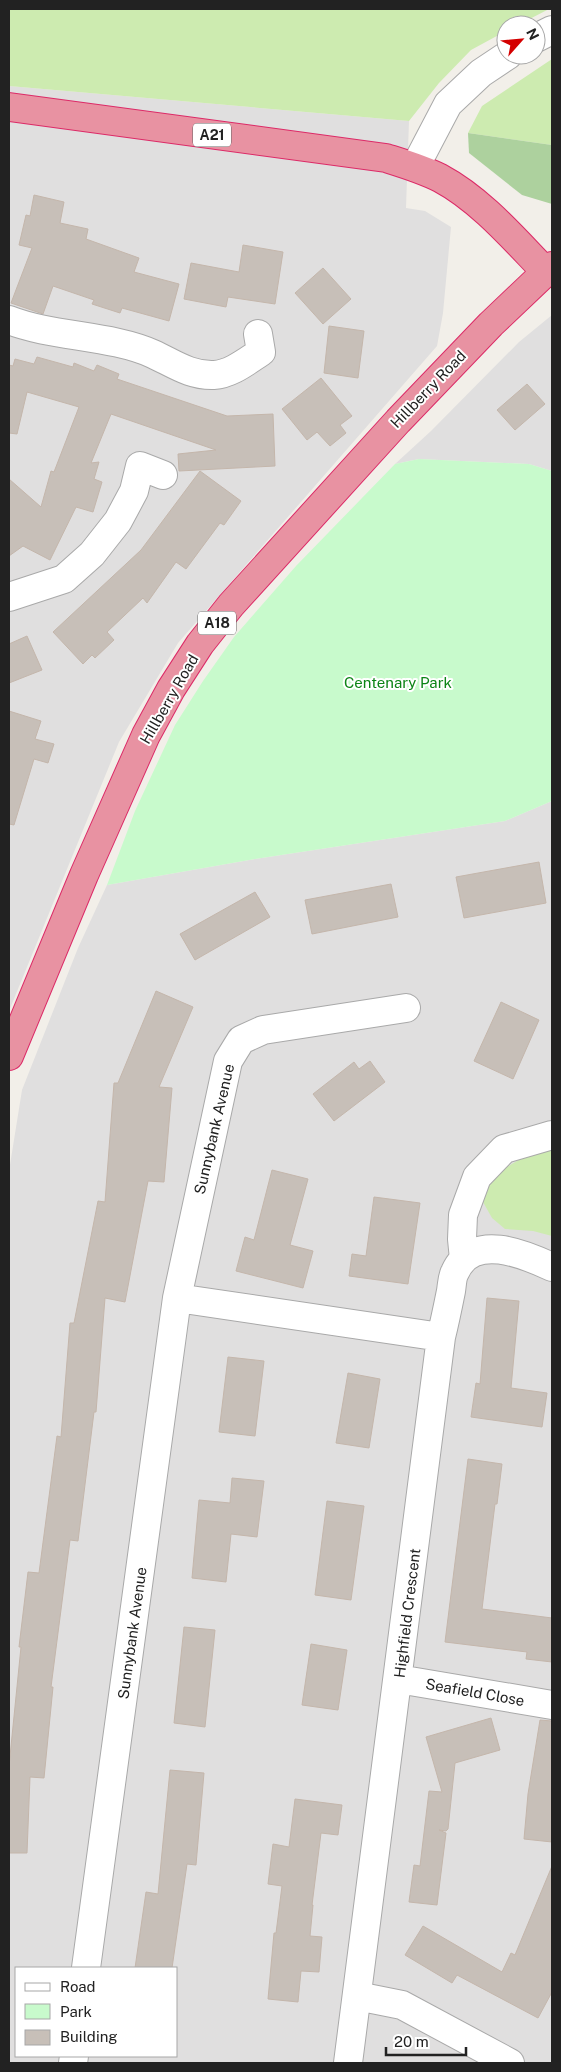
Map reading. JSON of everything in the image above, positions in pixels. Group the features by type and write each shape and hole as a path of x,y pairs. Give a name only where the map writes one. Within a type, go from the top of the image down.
{"highway":[{"name":"A21","path":"9,107 378,157 415,167 442,179 471,199 549,269"},
{"name":"Hillberry Road","path":"9,1056 84,875 146,735 200,644 230,605 398,420 491,324 549,269"}],"street":[{"path":"415,167 448,104 481,73 496,63"},
{"path":"9,320 151,353 189,372 215,375 236,368 263,352"},
{"path":"9,597 64,579 92,554 118,521 134,491 143,466"},
{"name":"Sunnybank Avenue","path":"86,1967 177,1298 228,1061 241,1040 263,1030 406,1008"},
{"path":"552,1135 504,1150 477,1176 463,1214 462,1240 464,1259 486,1249 496,1248 527,1256 552,1267"},
{"name":"Highfield Crescent","path":"348,2063 441,1337 454,1273 464,1259"},
{"path":"177,1298 441,1337"},
{"name":"Seafield Close","path":"398,1679 552,1705"},
{"path":"357,1996 402,2005 510,2063"}],"shaded area":[{"path":"9,86 409,121 406,208 425,211 451,227 443,313 437,346 178,643 119,742 9,1011"},
{"path":"552,315 552,471 529,464 419,459 395,464 431,431 519,342"},
{"path":"552,801 552,2063 9,2063 9,1171 22,1090 78,948 107,885 255,859 505,821"}],"green space":[{"path":"9,9 549,9 537,15 496,15 496,36 471,50 439,83 409,121 9,86"},
{"path":"552,59 552,145 468,133 482,106 543,65 546,65"},
{"path":"468,133 552,145 552,204 522,195 469,153"},
{"name":"Centenary Park","path":"419,459 529,464 552,471 552,801 505,821 255,859 107,885 135,811 175,725 234,637 296,566 395,464"},
{"path":"552,1147 552,1236 533,1231 505,1229 492,1218 483,1202 490,1185 503,1170 511,1165 527,1156"}],"building":[{"path":"34,195 64,202 60,223 88,229 86,239 139,258 134,272 179,284 169,321 122,308 120,313 92,304 94,300 53,286 43,314 11,303 32,248 19,245 26,215 30,216"},
{"path":"243,245 283,252 275,304 228,297 226,307 184,299 191,263 239,272"},
{"path":"323,268 351,299 323,324 295,293"},
{"path":"329,326 364,331 358,378 324,373"},
{"path":"37,357 73,367 74,363 94,371 97,365 119,374 117,379 227,416 273,414 275,466 179,471 178,454 216,450 111,414 91,463 99,462 94,479 102,482 93,512 76,507 50,560 23,546 9,556 9,479 41,507 51,471 54,472 79,407 27,392 17,434 9,433 9,365 13,366 15,359 34,364"},
{"path":"321,378 352,416 340,425 346,433 330,446 317,432 307,440 282,409"},
{"path":"527,384 545,404 515,430 497,410"},
{"path":"200,471 241,501 224,525 220,523 186,569 176,562 147,603 143,598 107,632 114,640 95,658 92,655 83,664 53,632 141,550"},
{"path":"27,636 42,670 9,683 9,644"},
{"path":"9,711 41,721 35,739 54,744 48,763 34,759 14,825 9,824"},
{"path":"539,862 546,903 464,918 456,877"},
{"path":"391,884 398,917 312,934 305,900"},
{"path":"255,892 270,917 195,960 180,934"},
{"path":"156,991 193,1007 159,1087 172,1088 164,1182 148,1181 125,1302 105,1298 96,1412 94,1412 78,1541 70,1540 51,1687 53,1687 44,1778 30,1777 27,1853 9,1853 9,1766 21,1647 19,1647 28,1572 39,1573 57,1436 61,1437 70,1323 74,1323 98,1201 105,1202 114,1083 118,1083"},
{"path":"501,1002 539,1020 513,1079 474,1061"},
{"path":"370,1061 385,1082 334,1121 313,1094 354,1062 359,1069"},
{"path":"272,1170 308,1179 290,1245 313,1251 303,1288 236,1271 245,1237 254,1240"},
{"path":"374,1197 420,1203 408,1284 349,1276 352,1254 366,1256"},
{"path":"487,1298 519,1301 511,1388 547,1393 542,1427 471,1417 476,1383 480,1384"},
{"path":"228,1357 264,1361 255,1436 219,1432"},
{"path":"348,1373 380,1379 369,1448 336,1443"},
{"path":"468,1459 502,1464 482,1609 552,1618 552,1662 526,1659 527,1652 445,1642"},
{"path":"232,1478 264,1481 257,1537 231,1534 226,1582 192,1578 199,1500 230,1503"},
{"path":"327,1501 364,1506 351,1600 315,1595"},
{"path":"184,1627 215,1630 205,1727 174,1723"},
{"path":"311,1644 347,1650 338,1710 302,1705"},
{"path":"491,1718 500,1750 455,1763 448,1829 446,1831 439,1830 446,1833 437,1905 409,1902 414,1865 420,1866 429,1791 442,1792 426,1737"},
{"path":"540,1720 552,1721 552,1842 524,1839 528,1794"},
{"path":"170,1770 204,1773 196,1865 187,1864 172,1967 135,1967 146,1892 158,1894"},
{"path":"295,1799 342,1805 338,1835 321,1833 310,1936 322,1937 319,1972 301,1971 298,2002 268,1999 274,1933 276,1933 282,1886 268,1884 273,1844 289,1847"},
{"path":"552,1866 552,1992 538,2018 457,1975 452,1983 405,1955 423,1926 502,1972 511,1953 515,1955"}]}
